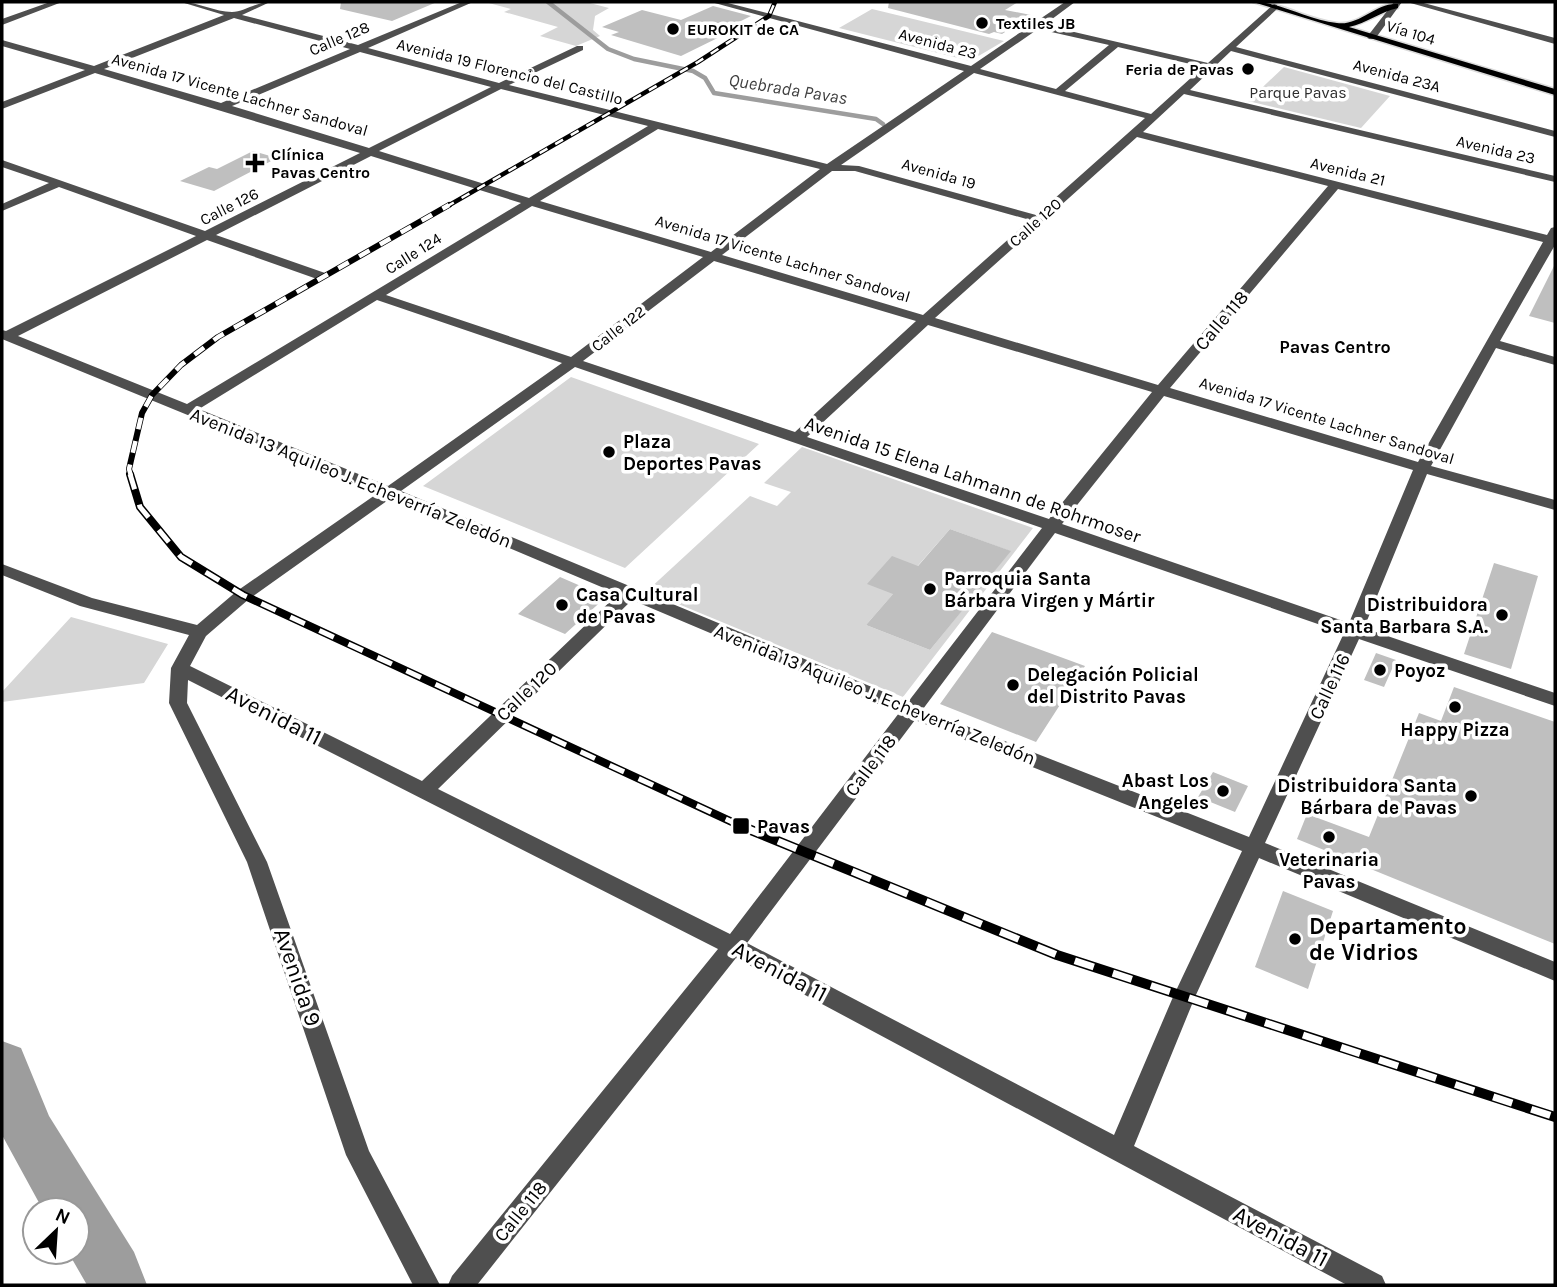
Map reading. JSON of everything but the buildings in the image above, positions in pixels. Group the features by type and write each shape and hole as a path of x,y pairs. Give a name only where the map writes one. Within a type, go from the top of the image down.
{"main road":[{"name":"Vía 104","path":"1258,2 1555,92"},
{"path":"1338,26 1363,21 1396,4"}],"street":[{"path":"2,22 58,2"},
{"name":"Avenida 19 Florencio del Castillo","path":"185,2 500,86 829,168"},
{"path":"2,106 266,2"},
{"name":"Calle 128","path":"222,106 469,2"},
{"name":"Avenida 23","path":"715,2 1152,117"},
{"name":"Calle 122","path":"180,668 200,632 243,595 392,493 573,362 829,168 1071,2"},
{"path":"1411,2 1555,41"},
{"path":"1372,37 1396,4"},
{"name":"Calle 120","path":"797,438 923,319 1183,91 1274,7"},
{"path":"1037,26 1210,66"},
{"name":"Avenida 17 Vicente Lachner Sandoval","path":"2,43 371,150 531,202 1422,468 1555,505"},
{"path":"1058,92 1116,44"},
{"name":"Calle 126","path":"4,335 580,48"},
{"name":"Avenida 23A","path":"1230,48 1555,134"},
{"name":"Avenida 23","path":"1183,91 1555,179"},
{"name":"Calle 124","path":"187,410 657,125"},
{"name":"Avenida 21","path":"1133,133 1553,237"},
{"path":"2,163 321,276"},
{"name":"Avenida 19","path":"829,168 855,168 1038,219"},
{"path":"2,208 59,183"},
{"name":"Calle 118","path":"460,1285 733,946 1051,527 1162,389 1336,184"},
{"name":"Calle 116","path":"1120,1149 1184,997 1354,631 1422,468 1553,237"},
{"name":"Avenida 15 Elena Lahmann de Rohrmoser","path":"377,296 797,438 1555,701"},
{"name":"Avenida 13 Aquileo J. Echeverría Zeledón","path":"4,335 392,493 911,711 1254,847 1555,972"},
{"path":"1492,343 1555,361"},
{"path":"2,569 86,602 200,632"},
{"name":"Calle 120","path":"424,791 630,592"},
{"name":"Avenida 11","path":"180,668 733,946 1373,1285"},
{"name":"Avenida 9","path":"180,668 178,703 257,862 358,1155 428,1285"}],"green space":[{"path":"485,2 586,2 609,8 595,16 593,30 600,36 576,46 540,36 558,27 504,12 511,9"},
{"path":"872,9 1004,41 970,61 839,28"},
{"name":"Parque Pavas","path":"1284,67 1390,96 1361,128 1248,101"},
{"name":"Plaza Deportes Pavas","path":"571,377 759,444 625,568 423,486"},
{"path":"802,447 1033,528 903,697 647,591 750,496 777,506 791,492 764,483","holes":["950,529 1010,551 930,650 866,625"]},
{"path":"71,617 168,644 144,683 2,702 2,692"}],"waterway":[{"name":"Quebrada Pavas","path":"548,2 608,49 634,59 693,71 705,78 714,93 876,119 883,124"},
{"path":"2,1065 27,1130 67,1196"},
{"path":"91,1236 113,1273 117,1285"}],"railway":[{"path":"446,207 698,62 769,16 775,2"},
{"path":"131,476 129,469 142,413 152,395 181,365 218,337 449,205"},
{"path":"130,474 140,507 181,557 243,595 745,828"},
{"path":"741,826 1057,955 1555,1117"}],"place":[{"name":"Textiles JB","path":"982,23"},
{"name":"EUROKIT de CA","path":"673,29"},
{"name":"Feria de Pavas","path":"1248,69"},
{"name":"Clínica Pavas Centro","path":"255,163"},
{"name":"Plaza Deportes Pavas","path":"609,452"},
{"name":"Parroquia Santa Bárbara Virgen y Mártir","path":"930,589"},
{"name":"Casa Cultural de Pavas","path":"562,605"},
{"name":"Distribuidora Santa Barbara S.A.","path":"1502,615"},
{"name":"Poyoz","path":"1380,670"},
{"name":"Delegación Policial del Distrito Pavas","path":"1013,685"},
{"name":"Happy Pizza","path":"1455,707"},
{"name":"Abast Los Angeles","path":"1223,791"},
{"name":"Distribuidora Santa Bárbara de Pavas","path":"1471,796"},
{"name":"Pavas","path":"741,826"},
{"name":"Veterinaria Pavas","path":"1329,837"},
{"name":"Departamento de Vidrios","path":"1295,939"}],"district":[{"name":"Pavas Centro","path":"1335,347"}]}
